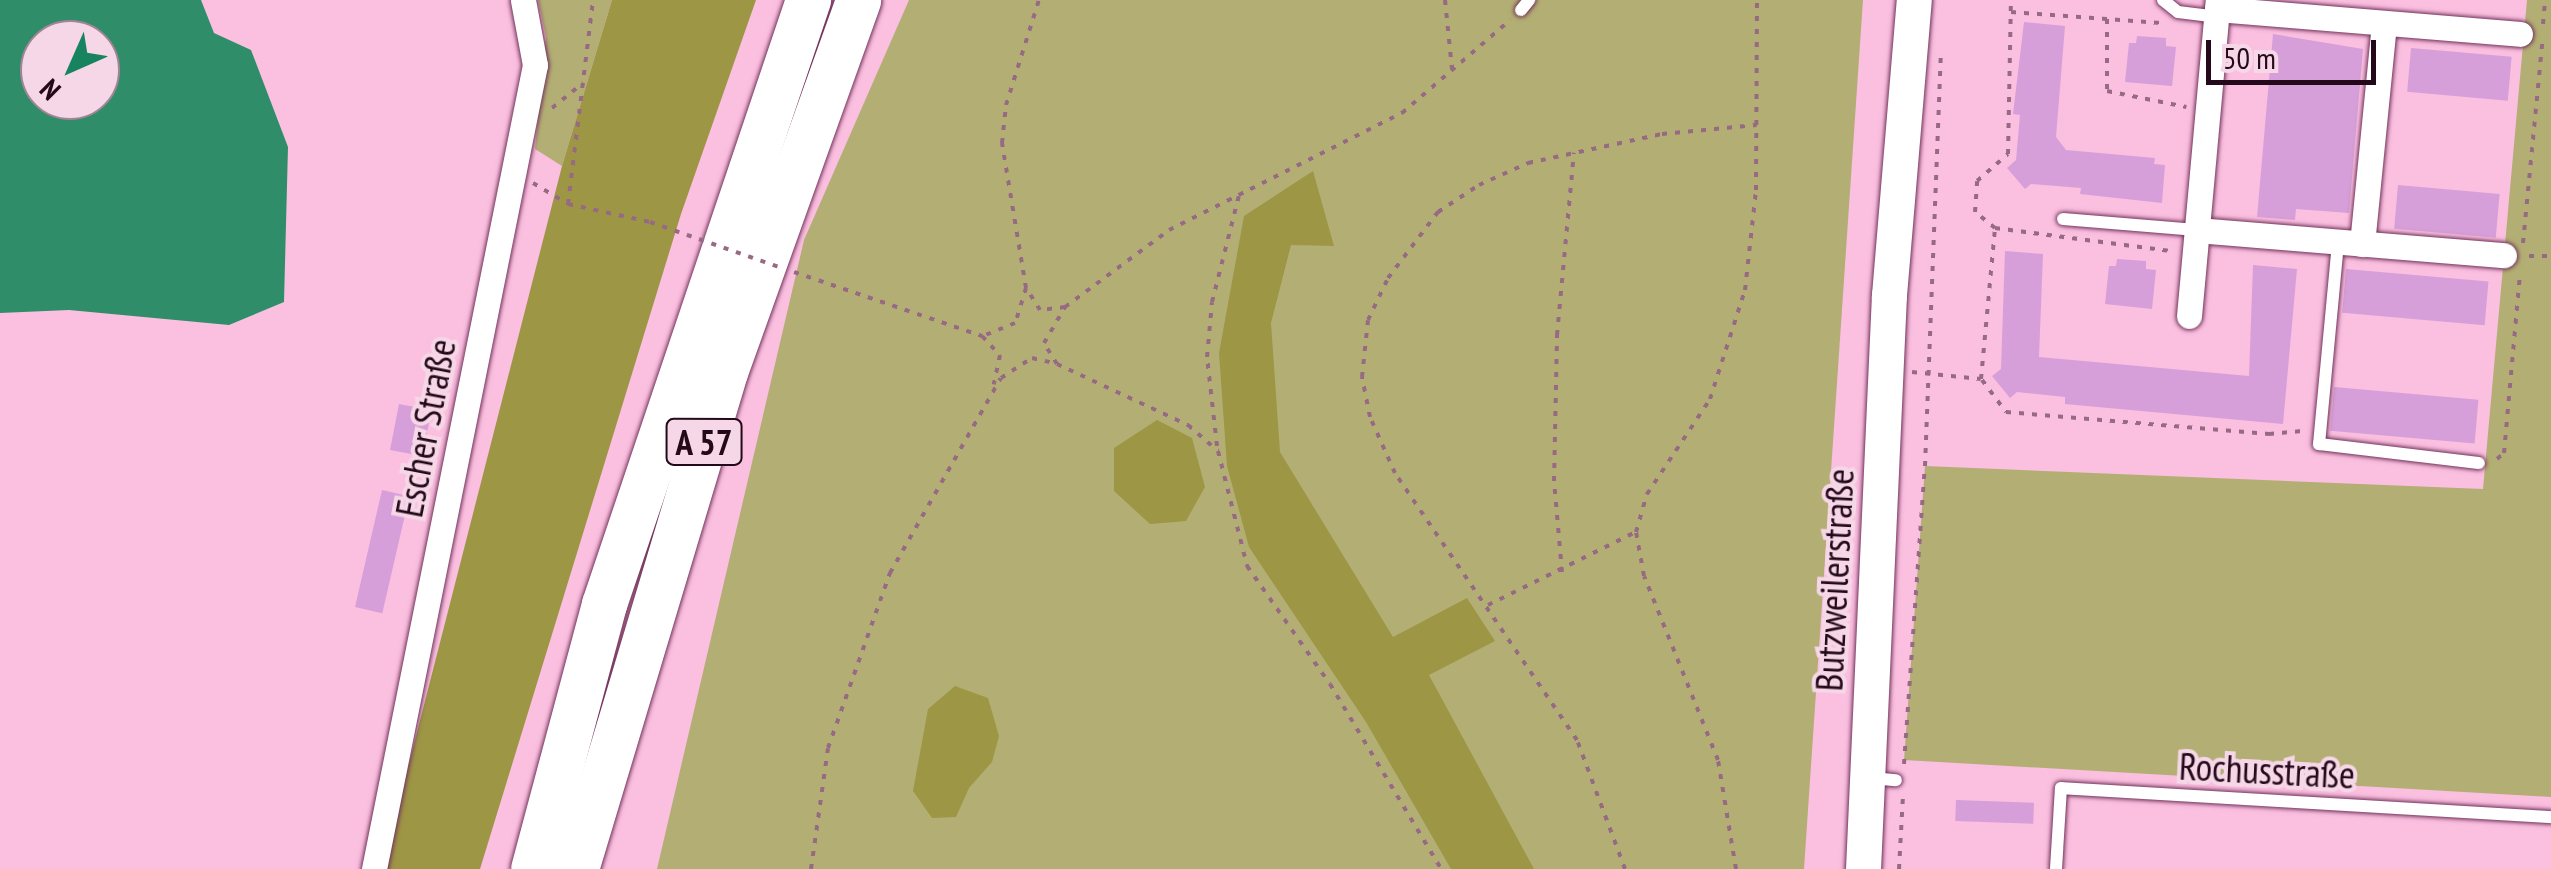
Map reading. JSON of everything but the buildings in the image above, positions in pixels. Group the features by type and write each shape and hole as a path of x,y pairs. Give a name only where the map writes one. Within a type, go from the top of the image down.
{"highway":[{"name":"A 57","path":"533,869 604,604 808,0"},
{"name":"A 57","path":"576,869 724,372 858,0"}],"main road":[{"name":"Butzweilerstraße","path":"1863,869 1893,778 1886,372 1894,0"},
{"name":"Butzweilerstraße","path":"1889,295 1914,0"}],"street":[{"name":"Escher Straße","path":"374,869 535,66 523,0"},
{"path":"2189,316 2217,13 2532,35"},
{"path":"2350,244 2384,24"},
{"path":"2196,242 2350,244 2513,256"}],"lane":[{"path":"2163,0 2178,12 2217,13"},
{"path":"2063,219 2196,242"},
{"path":"2350,244 2319,444 2479,463"},
{"name":"Rochusstraße","path":"2056,869 2061,788 2551,818"}],"path":[{"path":"568,204 593,0"},
{"path":"1039,0 1006,104 1002,143 1026,288 1040,310 1065,307"},
{"path":"1445,0 1453,71"},
{"path":"1736,869 1718,760 1644,576 1636,532 1647,494 1710,399 1745,290 1758,126 1756,0"},
{"path":"2012,0 2008,154 1977,181 1975,212 1995,228 2196,242"},
{"path":"1057,364 1044,344 1065,307 1169,230 1356,140 1453,71 1525,5"},
{"path":"2011,12 2107,19 2217,13"},
{"path":"2107,19 2107,90 2208,110"},
{"path":"2532,35 2551,34"},
{"path":"1900,869 1893,778 1928,372 1941,39"},
{"path":"1625,869 1577,740 1395,473 1370,418 1362,376 1368,320 1388,278 1438,212 1528,163 1662,134 1758,126"},
{"path":"1562,572 1554,480 1558,334 1574,154"},
{"path":"512,175 568,204 650,222 982,336 1000,356 990,392 890,573 850,672 828,748 811,869"},
{"path":"1239,194 1218,270 1207,357 1218,450 1246,566 1330,684 1441,869"},
{"path":"1995,228 1982,379 2006,412 2320,432"},
{"path":"2513,256 2551,256"},
{"path":"982,336 1014,324 1026,288"},
{"path":"990,392 1022,362 1057,364 1188,425 1218,450"},
{"path":"1886,372 1928,372 1982,379"},
{"path":"1487,605 1562,572 1636,532"}],"shaded area":[{"path":"0,0 201,0 214,33 251,50 288,147 284,302 229,325 69,310 0,313"},
{"path":"538,0 612,0 562,166 535,149 546,37"},
{"path":"612,0 756,0 681,214 480,869 382,869 562,166"},
{"path":"909,0 1863,0 1804,869 657,869 804,240"},
{"path":"2527,0 2551,0 2551,797 1904,760 1925,466 2483,489"},
{"path":"1313,171 1334,246 1291,245 1271,323 1280,452 1393,637 1467,598 1495,641 1429,675 1534,869 1451,869 1366,722 1249,547 1227,466 1219,353 1244,216"},
{"path":"1157,420 1192,438 1205,487 1186,521 1150,524 1114,491 1114,448"},
{"path":"955,686 988,698 999,736 992,762 969,788 956,817 932,818 913,791 928,709"}]}
